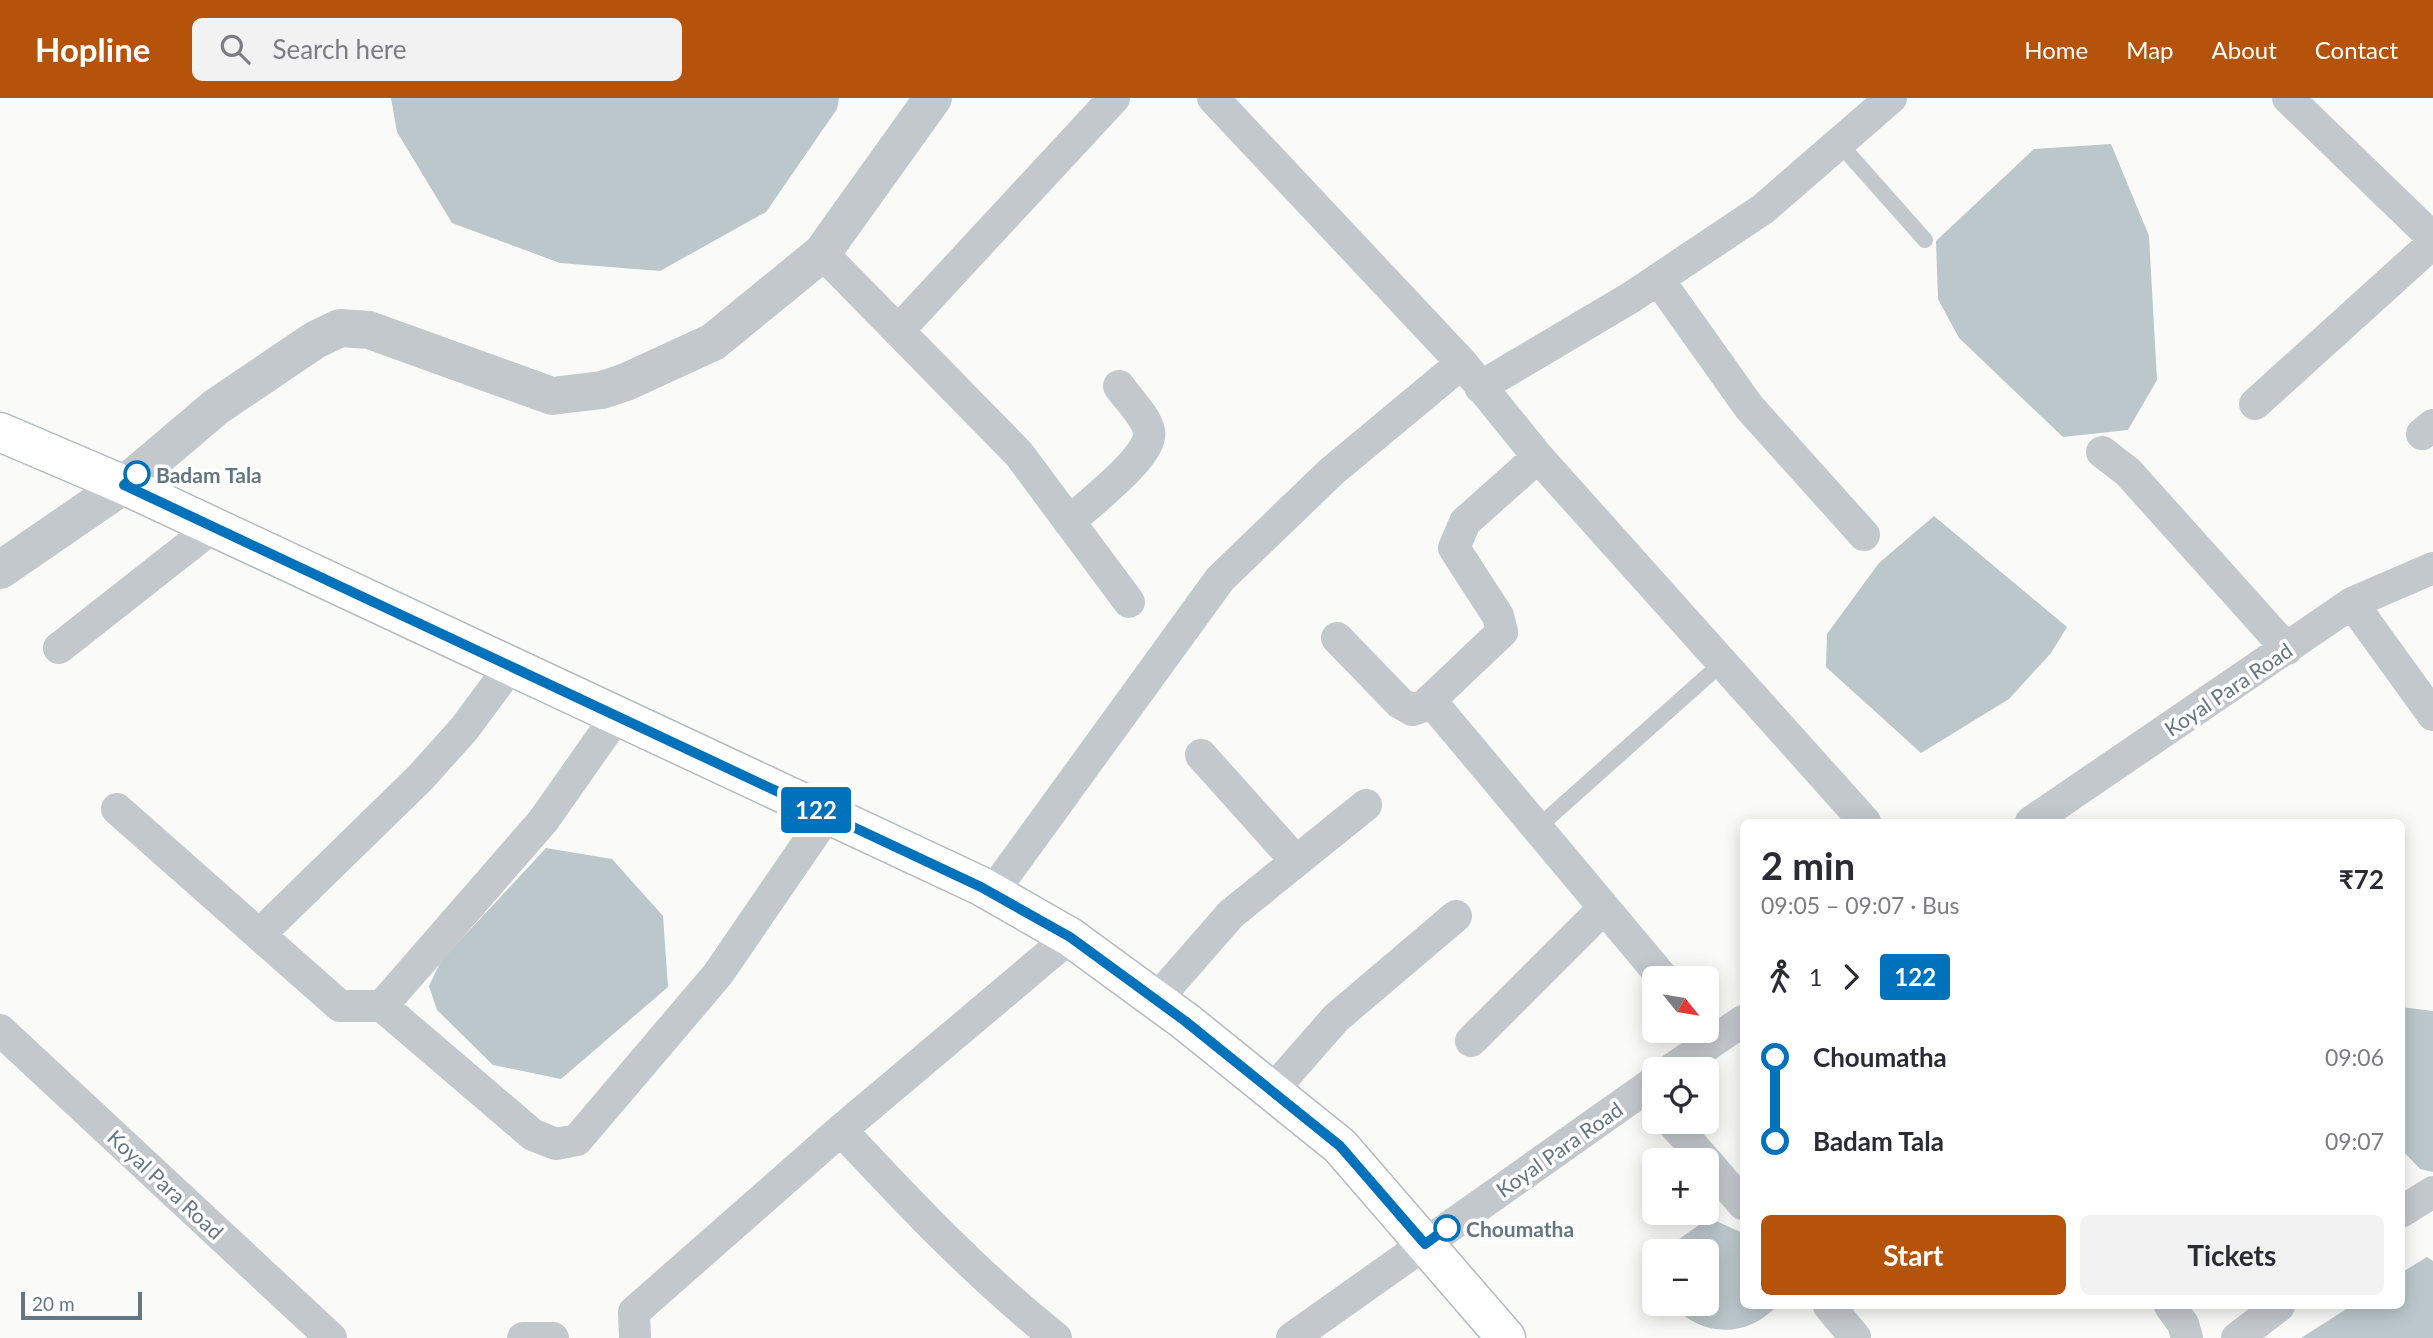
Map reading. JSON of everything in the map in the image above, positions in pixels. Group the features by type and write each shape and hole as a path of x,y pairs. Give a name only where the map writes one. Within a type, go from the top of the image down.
{"main road":[{"path":"0,432 124,485 827,815 992,893 1070,937 1156,1000 1340,1146 1506,1338"}],"street":[{"path":"0,570 124,485 216,407 315,340 340,328 369,330 552,396 602,390 713,342 822,253 933,98"},
{"path":"898,331 1114,98"},
{"path":"1213,98 1471,375 1538,457 1861,819"},
{"path":"992,893 1220,579 1331,472 1471,375 1658,279 1763,209 1891,98"},
{"path":"2288,98 2433,238"},
{"path":"2255,404 2433,243"},
{"path":"822,253 1019,454 1129,602"},
{"path":"1658,279 1749,407 1864,535"},
{"path":"1069,522 1139,457 1148,444 1149,430 1119,386"},
{"path":"2102,452 2128,472 2287,649"},
{"path":"1337,638 1400,703 1412,710 1424,706 1502,632 1499,616 1454,548 1458,534 1465,522 1538,457"},
{"path":"59,648 214,527"},
{"name":"Koyal Para Road","path":"2046,818 2352,603 2433,568"},
{"path":"2352,603 2433,715"},
{"path":"260,934 420,778 464,729 510,667"},
{"path":"1430,700 1653,966"},
{"path":"382,1006 543,821 616,717"},
{"path":"1201,755 1296,861"},
{"path":"1156,1000 1231,914 1366,805"},
{"path":"117,809 340,1006 382,1006 533,1135 556,1144 577,1140 719,974 827,815"},
{"path":"1471,1041 1604,908"},
{"path":"1272,1091 1336,1018 1456,916"},
{"path":"635,1338 634,1312 841,1130 1070,937"},
{"path":"1719,1031 1740,1022"},
{"name":"Koyal Para Road","path":"0,1030 329,1337"},
{"path":"1685,1057 1701,1043"},
{"name":"Koyal Para Road","path":"1292,1338 1642,1096"},
{"path":"841,1130 945,1242 1056,1338"},
{"path":"1682,1134 1695,1148"},
{"path":"1719,1176 1740,1201"},
{"path":"2405,1210 2433,1192"},
{"path":"1832,1309 1855,1337"},
{"path":"2172,1309 2183,1324 2187,1338"},
{"path":"2237,1338 2275,1309"},
{"path":"523,1338 553,1338"}],"lane":[{"path":"1839,143 1925,240"},
{"path":"1537,828 1722,663"}],"shaded area":[{"path":"391,98 839,98 837,109 766,212 660,271 560,263 452,223 397,132"},
{"path":"2111,144 2149,236 2157,380 2128,430 2063,437 1959,338 1938,299 1936,241 2034,149"},
{"path":"1934,516 2067,627 2051,653 2009,699 1921,753 1826,667 1827,634 1879,563"},
{"path":"546,848 612,859 663,916 668,987 561,1079 493,1065 437,1010 429,986 441,961"},
{"path":"2405,1008 2433,1011 2433,1172 2420,1169 2405,1153"},
{"path":"1719,1222 1740,1232 1740,1309 1773,1309 1752,1324 1738,1328 1724,1330 1696,1323 1685,1316 1719,1316 1719,1239 1679,1239 1699,1225 1719,1225"},
{"path":"2427,1257 2433,1261 2433,1338 2301,1338 2346,1309 2405,1309 2405,1271"}],"bus line":[{"name":"122","path":"137,474 124,485 981,887 1051,926 1185,1021 1340,1146 1425,1244 1447,1228"}],"place":[{"name":"Badam Tala","path":"137,474"},
{"name":"Choumatha","path":"1447,1228"}]}
